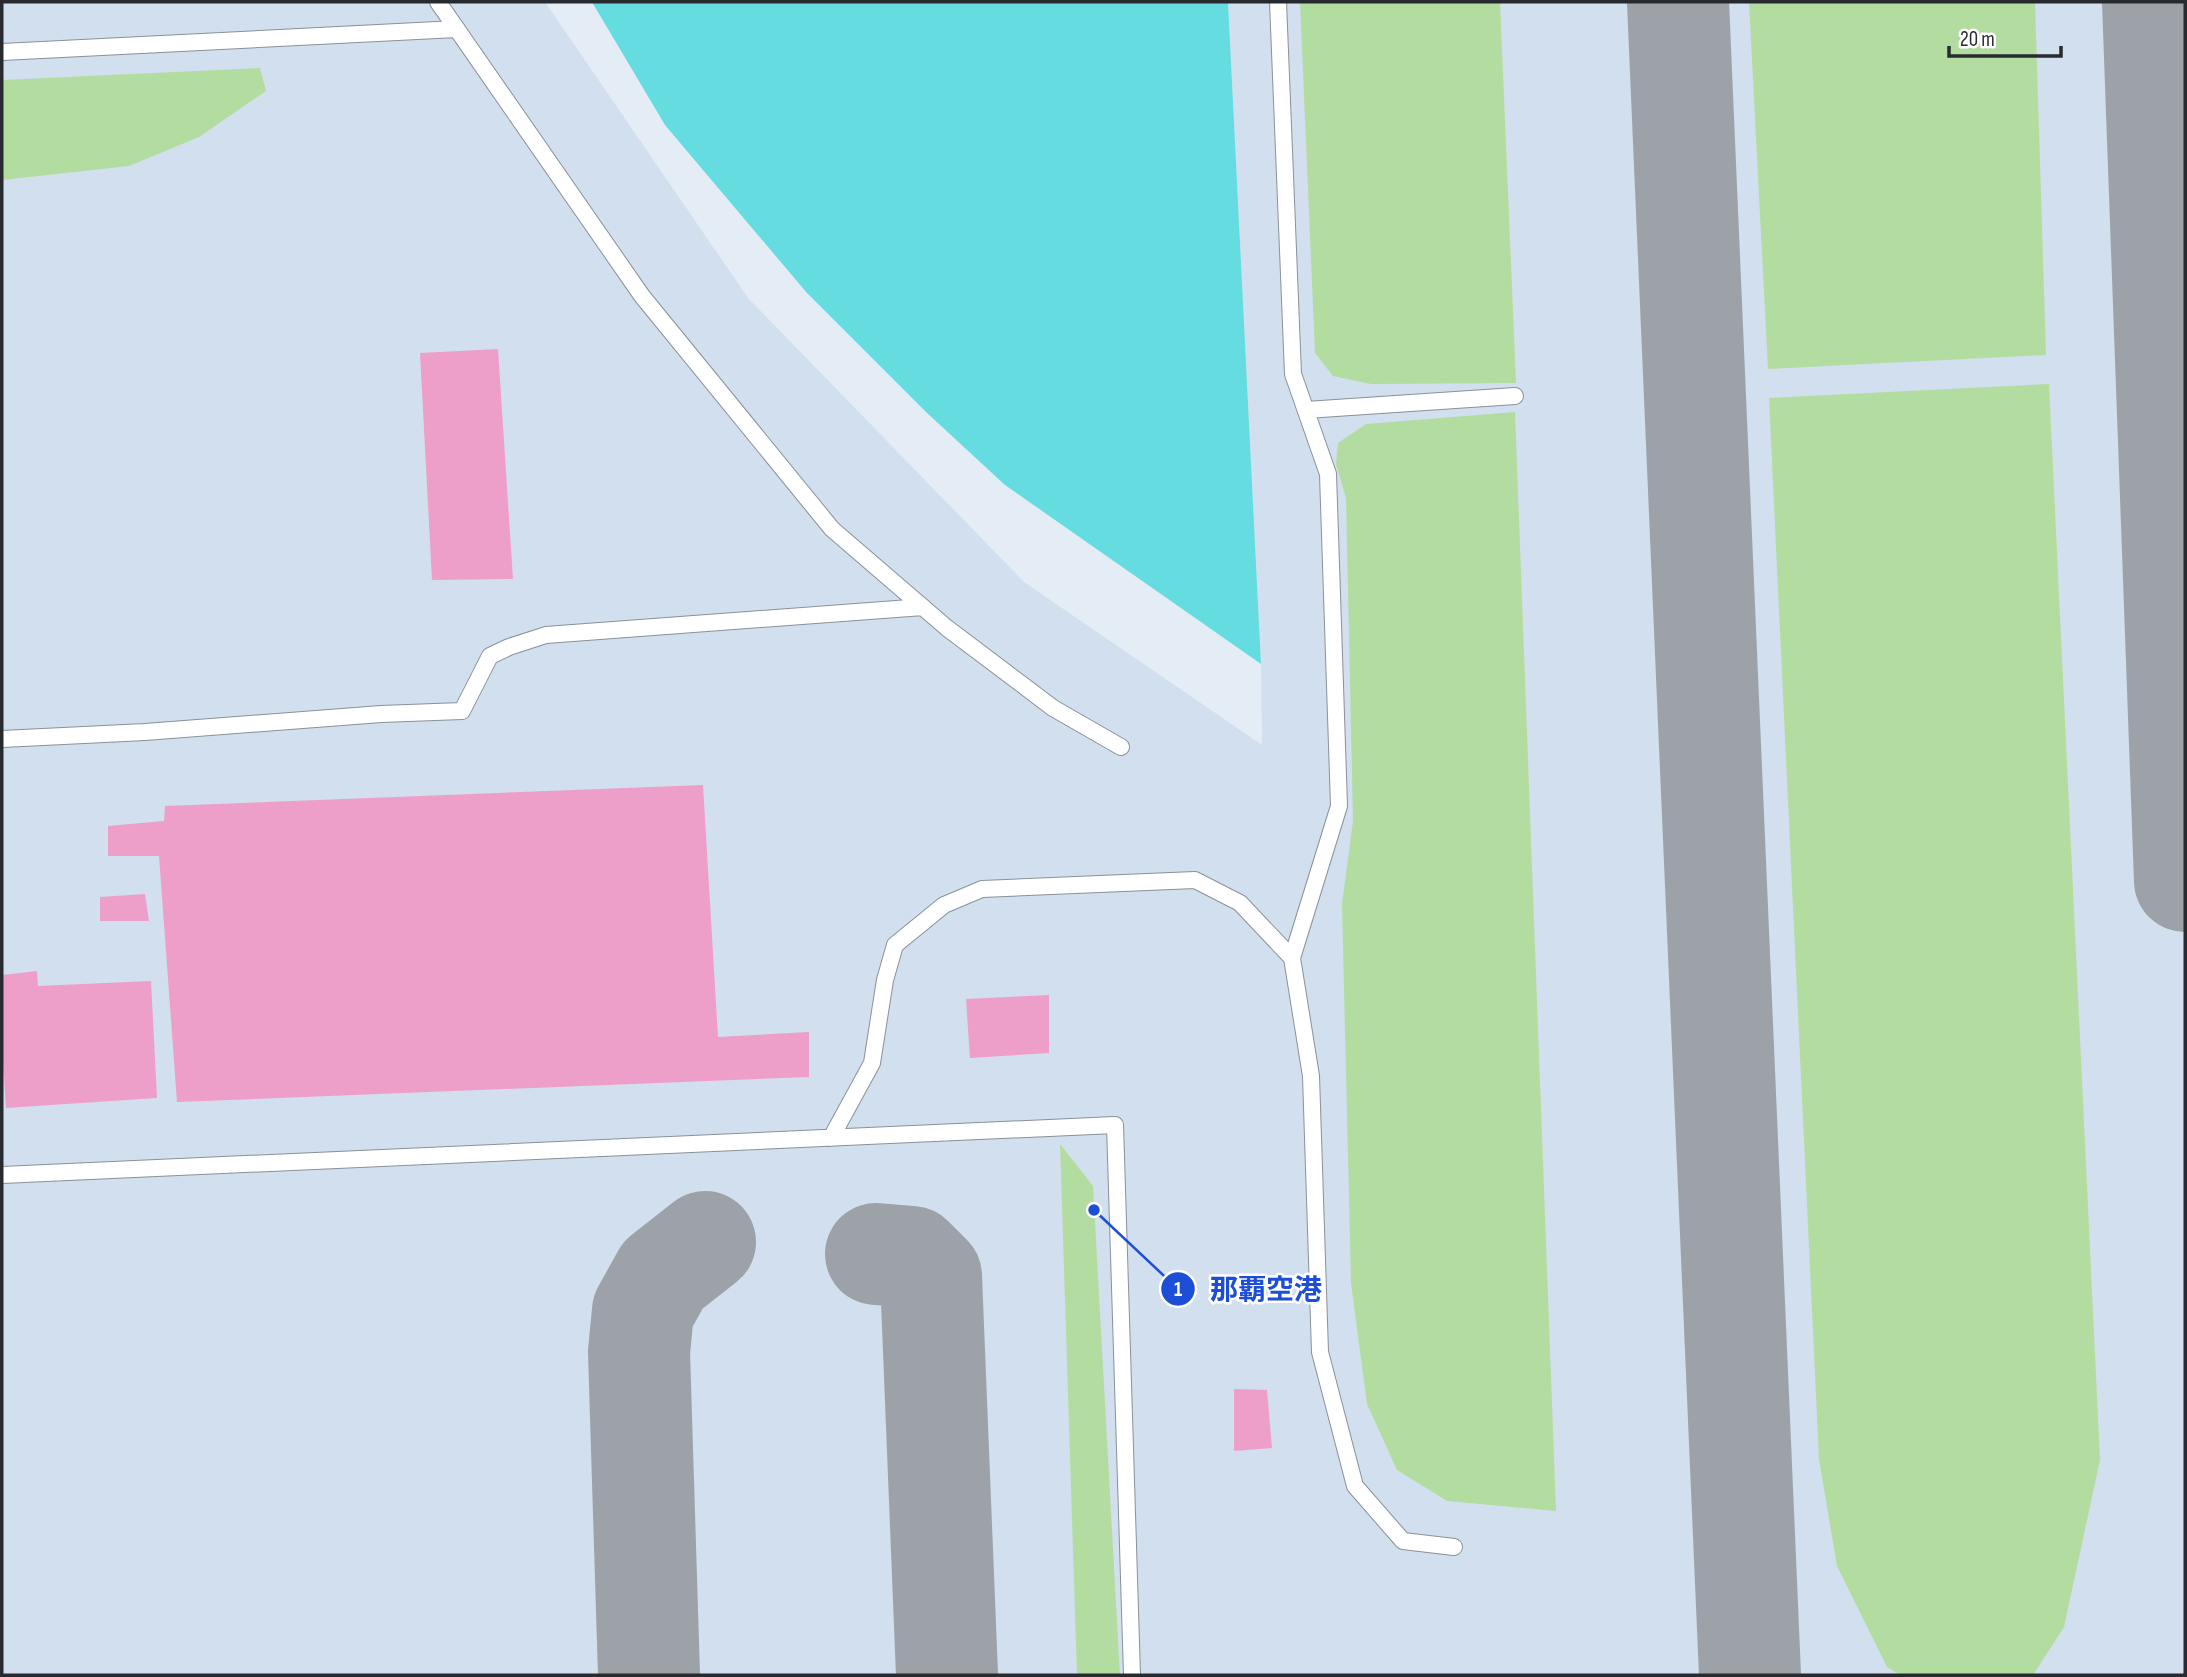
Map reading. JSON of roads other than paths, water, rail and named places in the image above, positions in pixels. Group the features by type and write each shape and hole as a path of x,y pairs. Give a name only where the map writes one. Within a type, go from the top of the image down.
{"lane":[{"path":"438,2 642,296 832,529 923,607 1054,708 1121,747"},
{"path":"1278,2 1293,374 1328,474 1339,806 1292,958 1311,1076 1320,1352 1355,1486 1403,1541 1454,1547"},
{"path":"2,52 457,29"},
{"path":"1306,410 1515,396"},
{"path":"2,739 462,711 490,656 546,635 923,607"},
{"path":"831,1138 872,1063 885,980 895,945 944,905 982,889 1195,880 1240,903 1292,958"},
{"path":"2,1175 1115,1125 1132,1675"}],"water":[{"path":"592,2 1228,2 1261,664 1005,485 926,412 807,293 665,125"}],"place":[{"name":"那覇空港","path":"1094,1210"}]}
